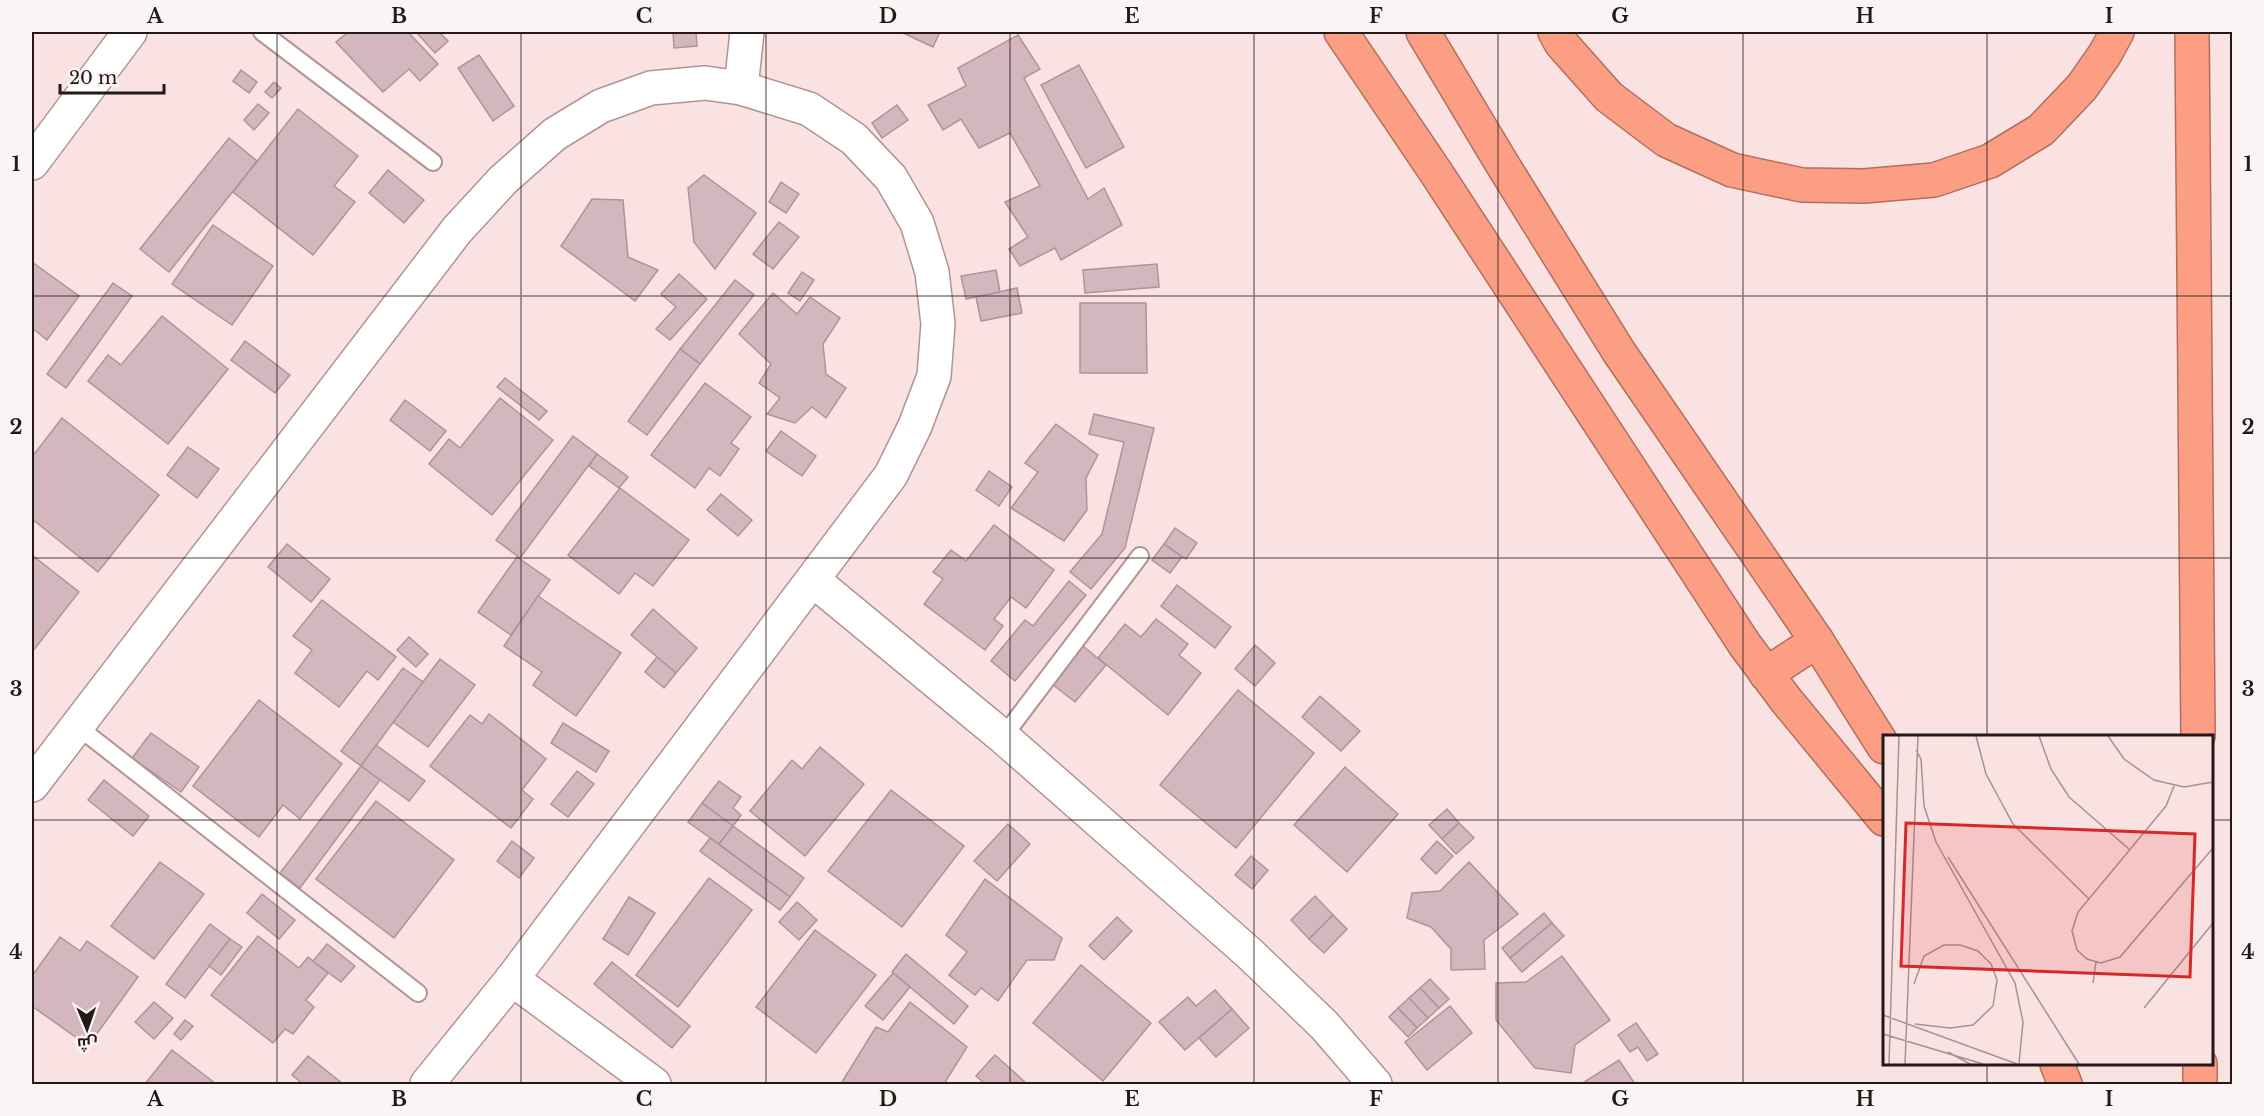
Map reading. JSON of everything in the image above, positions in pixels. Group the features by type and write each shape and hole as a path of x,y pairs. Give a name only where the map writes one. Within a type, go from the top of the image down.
{"highway":[{"path":"1341,32 1436,171 1719,606 1766,674 1883,818"},
{"path":"1423,32 1618,352 1817,640 1883,745"},
{"path":"1555,32 1609,97 1666,140 1732,170 1802,185 1864,186 1934,180 1990,161 2041,130 2082,87 2117,32"},
{"path":"2192,32 2198,735"},
{"path":"1766,674 1817,640"},
{"path":"2057,1065 2065,1084"},
{"path":"2200,1065 2200,1084"}],"street":[{"path":"32,163 130,32"},
{"path":"741,88 747,32"},
{"path":"32,786 457,230 503,180 555,134 601,106 651,88 705,83 741,88 809,109 854,139 891,178 916,223 932,272 938,324 934,376 915,426 891,475 512,979 428,1084"},
{"path":"813,580 1003,737 1249,953 1324,1025 1375,1084"},
{"path":"512,979 654,1084"}],"lane":[{"path":"262,32 433,162"},
{"path":"1003,737 1140,556"},
{"path":"77,726 418,993"}],"building":[{"path":"348,32 408,32 438,64 420,81 409,69 383,92 336,42"},
{"path":"416,32 439,32 448,41 435,53"},
{"path":"673,32 696,32 697,46 674,48"},
{"path":"901,32 940,32 933,47"},
{"path":"1018,35 1040,69 1024,78 1088,199 1104,188 1122,225 1061,260 1055,248 1020,266 1009,249 1028,237 1005,202 1040,186 1010,133 979,148 961,119 943,130 928,105 966,86 958,68"},
{"path":"479,55 514,106 493,121 458,68"},
{"path":"1079,65 1124,147 1086,168 1041,85"},
{"path":"241,70 257,82 249,93 233,81"},
{"path":"274,82 281,88 272,98 265,92"},
{"path":"258,104 269,113 254,130 244,120"},
{"path":"897,105 908,120 882,138 872,123"},
{"path":"298,109 358,156 334,186 355,202 313,255 233,192"},
{"path":"229,138 257,161 169,272 140,249"},
{"path":"388,170 424,200 404,223 369,193"},
{"path":"704,175 756,213 715,269 694,242 688,188"},
{"path":"781,182 799,194 786,213 769,202"},
{"path":"592,199 623,200 628,257 658,270 635,301 561,246"},
{"path":"779,222 799,237 773,269 753,254"},
{"path":"213,225 273,266 232,325 172,284"},
{"path":"32,262 79,296 47,340 32,328"},
{"path":"1157,264 1159,287 1085,293 1083,270"},
{"path":"996,270 1000,292 966,299 961,276"},
{"path":"802,272 814,280 800,301 788,293"},
{"path":"679,274 707,299 670,340 656,329 676,307 661,294"},
{"path":"735,280 754,295 700,364 680,349"},
{"path":"113,283 132,296 66,388 47,374"},
{"path":"1017,288 1022,313 981,321 976,297"},
{"path":"773,293 797,314 810,297 840,318 823,344 826,374 846,388 826,418 812,407 795,423 767,414 780,398 759,383 771,364 739,334"},
{"path":"1080,303 1146,303 1147,373 1080,373"},
{"path":"162,316 228,369 168,444 88,381 108,355 121,365"},
{"path":"245,341 290,375 275,393 231,360"},
{"path":"680,349 700,364 647,435 628,421"},
{"path":"505,378 547,411 539,420 497,387"},
{"path":"705,383 751,417 731,443 739,449 720,476 709,468 695,488 651,455"},
{"path":"500,398 553,440 492,515 429,464 449,439 460,448"},
{"path":"405,400 446,431 430,451 390,420"},
{"path":"1094,414 1154,428 1125,548 1091,589 1070,572 1102,534 1124,442 1089,434"},
{"path":"62,418 159,495 98,572 32,519 32,457"},
{"path":"1056,424 1098,455 1086,478 1087,510 1064,541 1011,508 1038,472 1025,463"},
{"path":"781,431 816,456 802,476 766,451"},
{"path":"573,436 597,454 520,558 496,540"},
{"path":"188,447 219,469 197,498 167,475"},
{"path":"597,454 628,477 619,488 589,466"},
{"path":"989,471 1012,487 999,506 976,490"},
{"path":"620,488 689,540 653,586 635,573 619,594 568,555"},
{"path":"721,494 752,520 738,536 707,510"},
{"path":"994,525 1054,570 1026,608 1011,597 994,619 1003,626 985,650 924,604 943,579 933,572 951,550 966,561"},
{"path":"1175,528 1197,543 1186,559 1164,544"},
{"path":"287,544 330,579 311,602 268,567"},
{"path":"1164,544 1182,557 1170,573 1152,560"},
{"path":"32,555 79,592 32,652"},
{"path":"517,557 550,580 511,635 478,612"},
{"path":"1069,581 1086,595 1015,681 991,661 1025,620 1033,626"},
{"path":"1177,585 1231,627 1215,648 1161,606"},
{"path":"538,596 621,653 576,716 533,685 542,672 504,646"},
{"path":"322,600 396,657 378,680 367,671 339,707 295,673 312,650 293,636"},
{"path":"653,609 697,648 676,673 631,635"},
{"path":"1156,619 1188,644 1179,655 1201,673 1168,715 1098,658 1125,624 1141,637"},
{"path":"409,637 428,654 416,667 397,650"},
{"path":"1255,645 1275,663 1255,686 1235,669"},
{"path":"1083,646 1106,665 1075,702 1052,684"},
{"path":"657,657 676,673 664,688 645,672"},
{"path":"440,659 475,685 428,747 393,722"},
{"path":"403,668 423,682 361,766 341,751"},
{"path":"1238,690 1314,753 1236,848 1160,785"},
{"path":"1320,696 1360,731 1341,751 1302,717"},
{"path":"259,700 342,764 300,819 283,805 259,837 193,786"},
{"path":"489,714 546,759 522,790 533,799 511,828 430,766 470,715 482,724"},
{"path":"563,723 609,751 596,772 551,743"},
{"path":"151,733 199,767 181,792 132,758"},
{"path":"376,745 425,781 409,801 361,766"},
{"path":"820,747 864,784 805,856 750,811 792,760 802,769"},
{"path":"361,766 380,780 300,888 280,873"},
{"path":"1345,767 1398,814 1347,872 1294,825"},
{"path":"577,771 594,784 568,817 551,804"},
{"path":"104,780 149,816 133,836 88,800"},
{"path":"719,781 741,797 733,808 741,815 733,826 702,803"},
{"path":"891,790 964,846 902,927 828,871"},
{"path":"376,801 454,860 394,938 316,879"},
{"path":"702,803 733,826 719,844 688,822"},
{"path":"1447,809 1459,823 1442,839 1429,825"},
{"path":"1459,823 1474,838 1456,854 1442,839"},
{"path":"1008,824 1030,844 997,881 974,861"},
{"path":"733,826 804,878 790,897 719,844"},
{"path":"710,838 790,897 780,910 700,851"},
{"path":"512,841 534,858 519,878 497,861"},
{"path":"1437,841 1453,856 1436,874 1421,859"},
{"path":"1251,856 1268,870 1252,889 1235,875"},
{"path":"160,862 204,894 154,959 111,926"},
{"path":"1469,862 1518,914 1484,940 1485,969 1451,970 1451,949 1431,927 1407,918 1412,893 1440,891"},
{"path":"709,878 752,910 678,1007 636,975"},
{"path":"985,879 1062,938 1054,960 1027,960 998,1001 981,988 975,995 949,975 967,952 946,935"},
{"path":"262,894 295,920 279,939 247,913"},
{"path":"1315,896 1333,915 1309,939 1291,920"},
{"path":"629,897 655,913 628,955 603,939"},
{"path":"797,902 817,920 799,940 779,922"},
{"path":"1544,913 1552,923 1510,958 1502,948"},
{"path":"1333,915 1347,929 1324,953 1309,939"},
{"path":"1117,917 1132,931 1104,960 1089,946"},
{"path":"1552,923 1564,936 1522,972 1510,958"},
{"path":"210,924 230,939 185,998 166,984"},
{"path":"815,930 876,975 816,1053 756,1007"},
{"path":"258,936 299,968 308,957 328,973 306,1000 314,1007 293,1034 285,1029 273,1043 211,995"},
{"path":"60,937 80,951 87,941 138,977 88,1046 32,1006 32,976"},
{"path":"230,939 242,947 221,975 209,966"},
{"path":"327,944 355,966 341,982 313,961"},
{"path":"906,954 968,1006 954,1024 892,972"},
{"path":"1562,956 1610,1020 1575,1045 1571,1073 1535,1068 1496,1020 1496,983 1526,982"},
{"path":"612,962 690,1026 672,1048 594,984"},
{"path":"1081,965 1151,1023 1103,1081 1033,1023"},
{"path":"893,973 910,987 883,1020 865,1006"},
{"path":"1430,979 1449,999 1439,1008 1420,988"},
{"path":"1420,988 1439,1008 1428,1018 1409,998"},
{"path":"1215,990 1232,1009 1185,1050 1159,1022 1188,997 1196,1006"},
{"path":"1409,998 1428,1018 1417,1028 1398,1008"},
{"path":"154,1002 173,1018 154,1039 135,1022"},
{"path":"910,1002 967,1047 944,1084 844,1084 842,1082 876,1027 888,1032"},
{"path":"1450,1006 1472,1033 1427,1070 1405,1042"},
{"path":"1398,1008 1417,1028 1408,1037 1389,1017"},
{"path":"1232,1009 1249,1028 1216,1057 1199,1038"},
{"path":"185,1020 193,1026 181,1040 174,1034"},
{"path":"1636,1023 1658,1054 1647,1061 1638,1047 1630,1052 1618,1035"},
{"path":"172,1050 216,1084 145,1084"},
{"path":"995,1055 1027,1084 985,1084 976,1076"},
{"path":"308,1056 343,1084 303,1084 292,1075"},
{"path":"1619,1060 1635,1084 1581,1084"}]}
